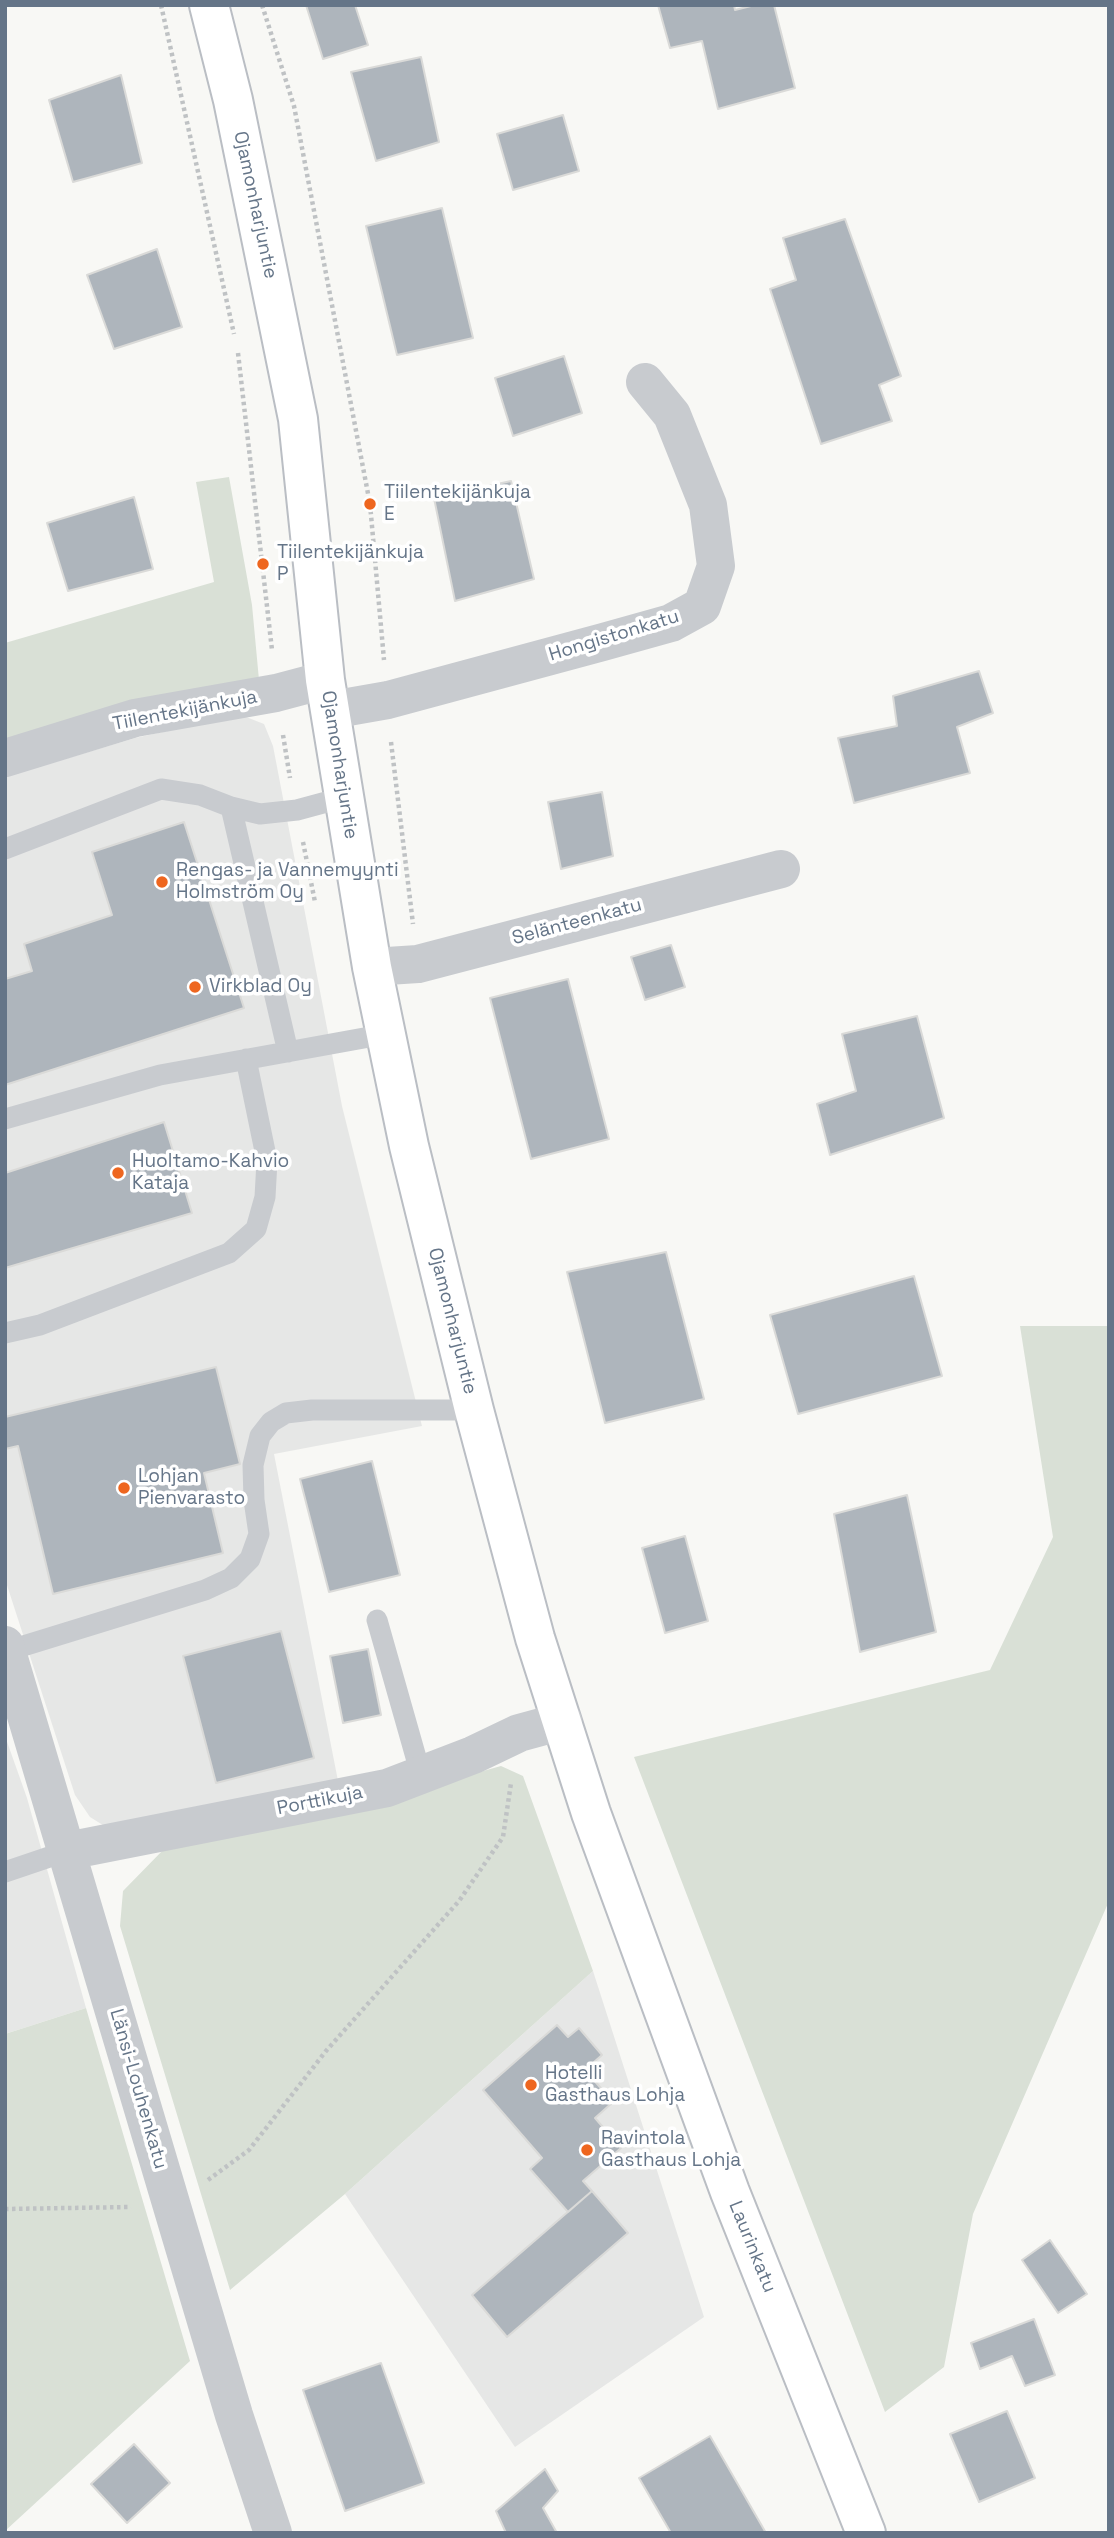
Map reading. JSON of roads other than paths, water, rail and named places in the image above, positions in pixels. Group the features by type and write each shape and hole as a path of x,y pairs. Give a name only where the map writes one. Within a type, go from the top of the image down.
{"main road":[{"name":"Ojamonharjuntie","path":"209,5 233,100 298,419 328,695 372,967 409,1146 474,1410 535,1638 563,1721"},
{"name":"Laurinkatu","path":"563,1721 591,1813 730,2192 866,2533"}],"street":[{"name":"Hongistonkatu","path":"328,695 388,700 671,623 702,606 716,566 708,505 672,415 645,382"},
{"name":"Tiilentekijänkuja","path":"5,758 135,718 276,693 328,695"},
{"name":"Selänteenkatu","path":"372,967 418,964 781,869"},
{"name":"Länsi-Louhenkatu","path":"6,1648 234,2415 273,2533"},
{"name":"Porttikuja","path":"68,1851 387,1788 474,1755 519,1733 563,1721"}],"lane":[{"path":"5,849 161,789 200,795 260,814 297,810 345,797"},
{"path":"232,807 288,1052"},
{"path":"5,1119 160,1075 386,1034"},
{"path":"5,1333 40,1325 229,1253 256,1229 265,1197 267,1161 246,1059"},
{"path":"6,1648 205,1590 232,1578 250,1559 259,1534 253,1465 260,1436 271,1422 286,1413 312,1410 474,1410"},
{"path":"377,1620 421,1775"},
{"path":"5,1872 68,1851"}],"place":[{"name":"Tiilentekijänkuja E","path":"370,504"},
{"name":"Tiilentekijänkuja P","path":"263,564"},
{"name":"Rengas- ja Vannemyynti Holmström Oy","path":"162,882"},
{"name":"Virkblad Oy","path":"195,987"},
{"name":"Huoltamo-Kahvio Kataja","path":"118,1173"},
{"name":"Lohjan Pienvarasto","path":"124,1488"},
{"name":"Hotelli Gasthaus Lohja","path":"531,2085"},
{"name":"Ravintola Gasthaus Lohja","path":"587,2150"}]}
